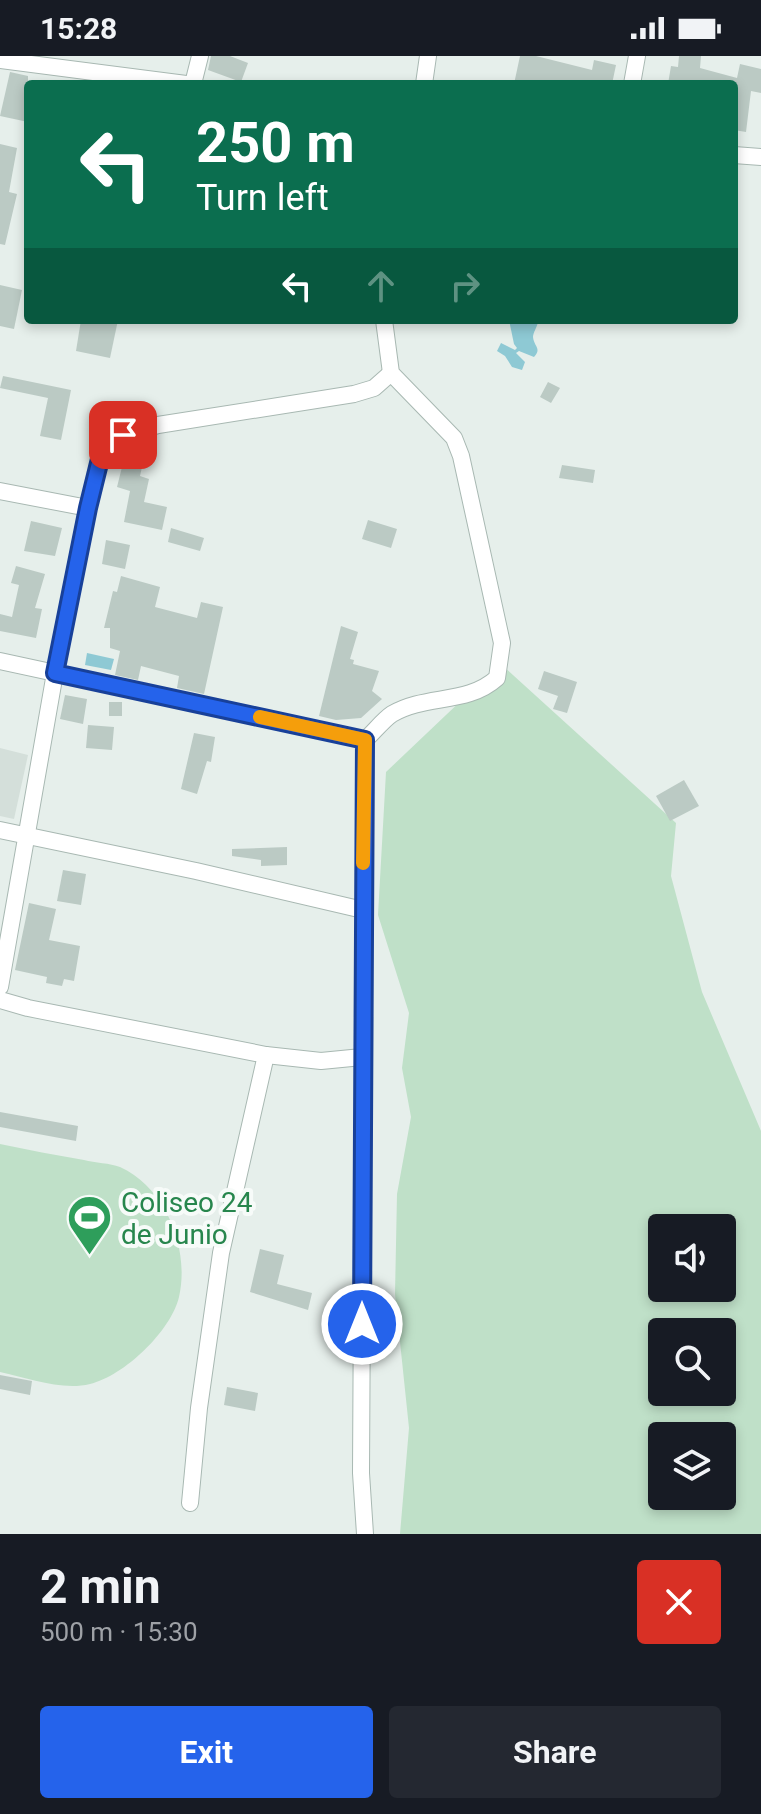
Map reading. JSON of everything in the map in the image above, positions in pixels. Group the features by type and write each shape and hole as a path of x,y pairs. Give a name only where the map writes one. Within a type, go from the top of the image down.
{"street":[{"path":"194,80 200,56"},
{"path":"425,80 428,56"},
{"path":"633,80 637,56"},
{"path":"0,60 155,80"},
{"path":"738,155 761,157"},
{"path":"365,1534 361,1473 362,1057 366,1009 363,910 365,740 392,714 486,688 497,678 502,643 484,554 454,438 391,373 385,324"},
{"path":"0,987 55,673 102,451 111,441 123,435 158,425 354,394 374,388 391,373"},
{"path":"0,491 88,508"},
{"path":"0,661 365,740"},
{"path":"0,830 363,910"},
{"path":"0,1000 266,1055 321,1061 362,1057"},
{"path":"190,1503 199,1408 219,1264 266,1055"}],"shaded area":[{"path":"0,748 28,755 14,819 0,816"}],"green space":[{"path":"503,666 676,823 671,876 702,992 761,1131 761,1534 400,1534 409,1428 395,1294 397,1194 411,1117 402,1068 409,1013 378,915 386,772 466,696"},
{"name":"Coliseo 24 de Junio","path":"0,1144 120,1167 150,1189 171,1222 181,1259 182,1278 174,1310 144,1350 103,1379 68,1386 0,1372"}],"water":[{"path":"510,324 537,324 533,337 537,349 534,357 519,351 516,353 525,362 522,370 512,367 505,356 497,351 501,343 515,350"},
{"path":"87,653 114,659 111,670 85,665"}],"building":[{"path":"211,56 230,56 248,63 242,80 208,70"},
{"path":"520,56 536,56 592,70 594,60 616,65 613,80 515,80"},
{"path":"679,56 701,56 700,68 737,78 740,64 761,69 761,93 751,91 746,132 738,131 738,80 669,80 671,66 678,67"},
{"path":"10,72 28,76 28,80 24,80 24,121 0,116"},
{"path":"0,144 17,148 9,192 17,194 5,245 0,244"},
{"path":"0,285 22,290 14,329 0,326"},
{"path":"80,324 117,324 110,358 76,351"},
{"path":"3,376 71,390 61,440 40,436 48,398 0,388"},
{"path":"548,382 560,388 551,403 540,397"},
{"path":"123,463 142,467 140,476 149,479 144,502 167,507 162,530 124,522 130,491 117,487"},
{"path":"562,465 595,470 593,483 559,478"},
{"path":"368,520 397,529 391,548 362,539"},
{"path":"31,521 62,528 55,556 24,551"},
{"path":"171,528 204,538 200,551 168,542"},
{"path":"106,540 130,545 125,569 102,564"},
{"path":"16,566 45,574 35,608 42,609 36,638 0,631 0,614 12,617 19,585 11,583"},
{"path":"121,576 160,587 155,607 197,618 201,602 223,607 204,694 177,688 179,676 141,666 138,680 115,675 120,651 110,648 110,628 104,628 113,591 117,592"},
{"path":"341,626 358,632 350,659 354,660 353,664 379,671 372,691 382,699 361,718 336,720 319,716"},
{"path":"544,671 577,682 567,713 553,709 558,696 538,689"},
{"path":"65,695 87,699 83,724 60,719"},
{"path":"109,702 122,702 122,716 109,716"},
{"path":"88,725 114,727 112,750 86,748"},
{"path":"194,733 215,737 211,762 207,761 197,794 181,789"},
{"path":"684,780 699,806 670,821 656,796"},
{"path":"287,847 287,865 261,866 261,860 232,856 232,849"},
{"path":"63,870 86,874 81,905 57,901"},
{"path":"29,903 56,909 49,940 80,946 74,981 64,979 62,986 46,983 47,977 15,970"},
{"path":"0,1112 78,1126 76,1141 0,1127"},
{"path":"260,1249 284,1255 277,1284 312,1293 308,1310 250,1292"},
{"path":"0,1375 32,1381 30,1395 0,1389"},
{"path":"227,1387 258,1393 255,1411 224,1405"}],"slow traffic":[{"path":"260,717 365,740 363,863"}],"place":[{"name":"Coliseo 24 de Junio","path":"90,1257"}],"route":[{"path":"123,435 111,441 102,451 55,673 365,740 362,1324"}]}
